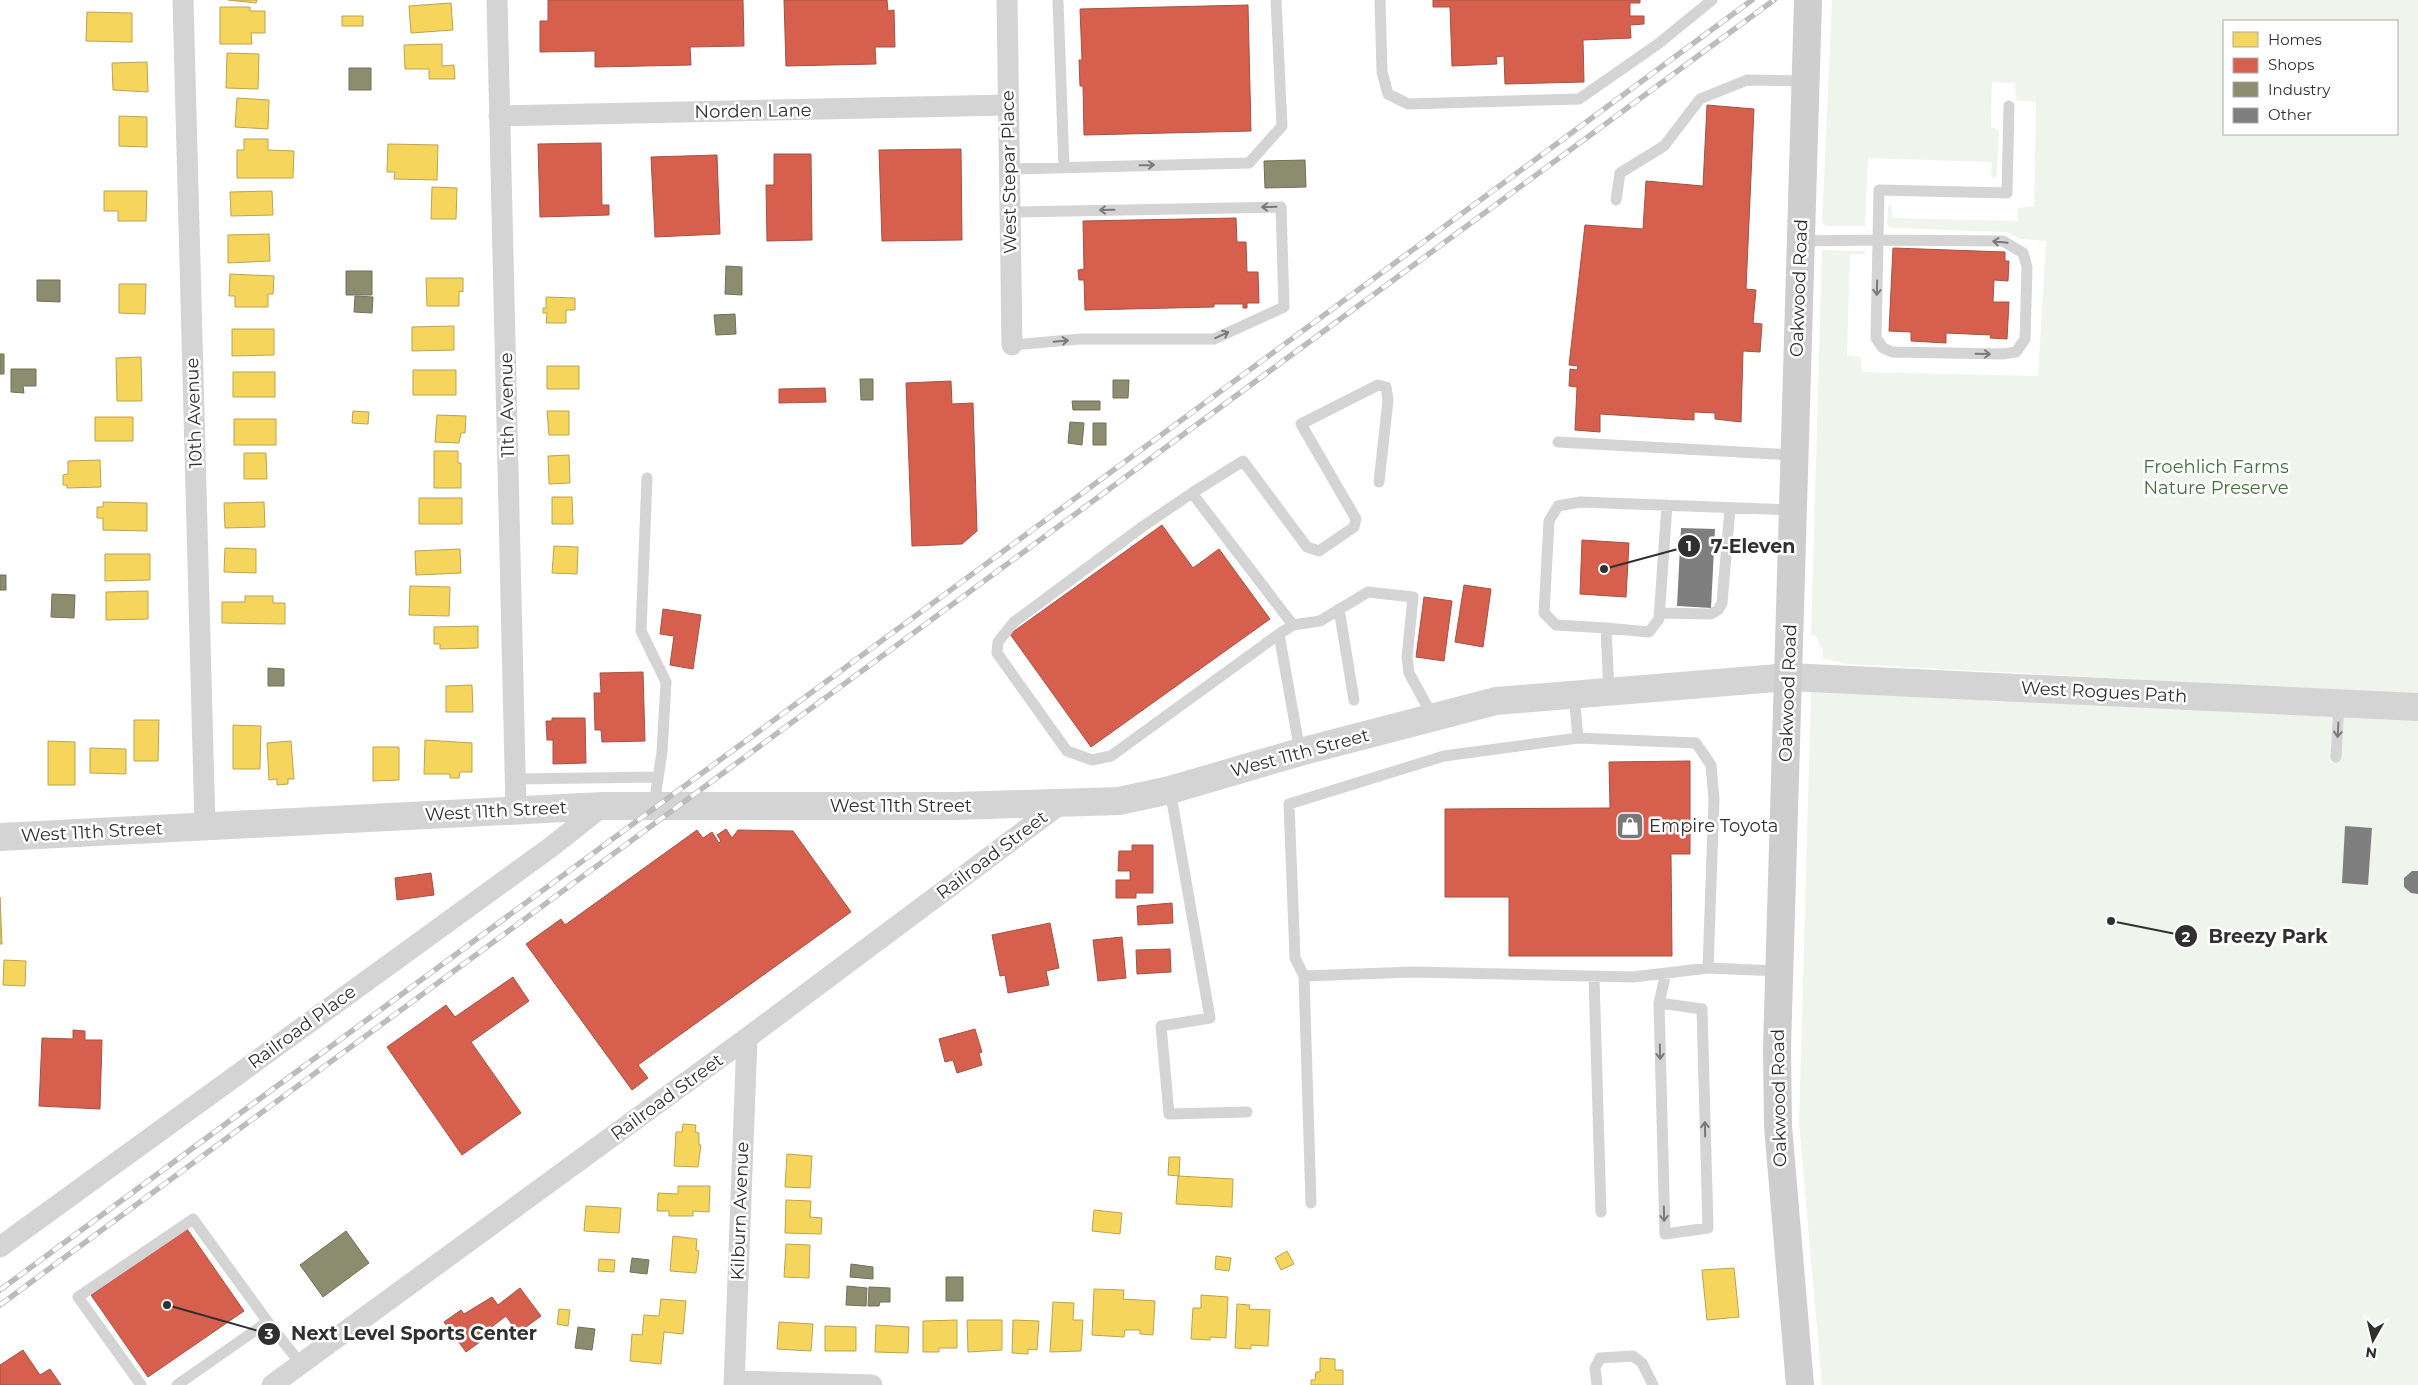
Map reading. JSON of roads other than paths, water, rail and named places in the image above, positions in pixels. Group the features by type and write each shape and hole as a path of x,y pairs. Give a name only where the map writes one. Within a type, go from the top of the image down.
{"main road":[{"name":"Oakwood Road","path":"1800,1385 1778,1126 1778,971 1789,677 1792,510 1808,0"}],"street":[{"name":"10th Avenue","path":"184,0 206,827"},
{"name":"11th Avenue","path":"497,0 516,810"},
{"name":"West Stepar Place","path":"1007,0 1011,169 1012,345"},
{"name":"Norden Lane","path":"499,116 1008,105"},
{"name":"West 11th Street","path":"0,837 516,810 557,795 603,806 1059,805 1118,801 1170,790 1300,752 1496,701 1789,677"},
{"name":"West Rogues Path","path":"1789,677 2418,708"},
{"name":"Railroad Street","path":"272,1385 747,1038 1059,805"},
{"name":"Railroad Place","path":"0,1247 551,847 603,806"},
{"name":"Kilburn Avenue","path":"734,1383 747,1038"},
{"path":"734,1383 872,1385"}],"lane":[{"path":"1058,0 1064,167"},
{"path":"1011,169 1249,163 1282,126 1276,0"},
{"path":"1380,0 1382,72 1388,94 1408,104 1579,98 1658,44 1712,0"},
{"path":"1616,200 1620,173 1664,146 1700,98 1747,80 1806,82"},
{"path":"1800,241 1878,240 2003,242 2023,254 2027,267 2025,339 2016,352 2002,354 1892,352 1883,348 1876,338 1878,240 1879,190 2007,193 2009,106"},
{"path":"1010,212 1282,207 1284,307 1214,339 1080,339 1012,345"},
{"path":"1379,482 1388,400 1386,387 1378,385 1301,424 1356,519 1354,527 1319,551 1307,547 1243,461 1142,527 1014,622 998,642 998,653 1067,751 1092,760 1110,756 1293,625 1320,621 1368,592 1412,597 1406,657 1409,673 1433,718"},
{"path":"1558,442 1794,456"},
{"path":"647,478 641,631 666,682 662,752 654,805"},
{"path":"1192,493 1293,625"},
{"path":"1667,505 1660,613 1659,619 1649,632 1556,625 1544,613 1549,522 1558,506 1580,502 1667,505 1730,508 1792,510"},
{"path":"1660,613 1711,614 1718,610 1723,593 1730,508"},
{"path":"1338,610 1354,700"},
{"path":"1606,628 1609,692"},
{"path":"1279,634 1300,752"},
{"path":"1574,694 1578,738"},
{"path":"2336,757 2340,704"},
{"path":"1311,1203 1304,976 1296,958 1289,804 1444,756 1578,738 1696,743 1710,765 1714,800 1708,968"},
{"path":"515,779 557,795 658,776"},
{"path":"1170,790 1210,1018 1161,1026 1169,1114 1247,1112"},
{"path":"1304,976 1413,972 1632,977 1708,968 1778,971"},
{"path":"1659,1003 1702,1009 1708,1228 1665,1234 1659,1003 1666,973"},
{"path":"1594,977 1601,1212"},
{"path":"141,1385 78,1297 194,1219 301,1364"},
{"path":"177,1385 263,1325 273,1327"},
{"path":"1597,1385 1596,1368 1600,1358 1633,1356 1642,1364 1653,1385"}],"railway":[{"path":"0,1290 1752,0"},
{"path":"0,1305 1774,0"}],"place":[{"name":"7-Eleven","path":"1604,569"},
{"name":"Empire Toyota","path":"1630,826"},
{"name":"Breezy Park","path":"2111,921"},
{"name":"Next Level Sports Center","path":"167,1305"}],"park label":[{"name":"Froehlich Farms Nature Preserve","path":"2216,477"}]}
